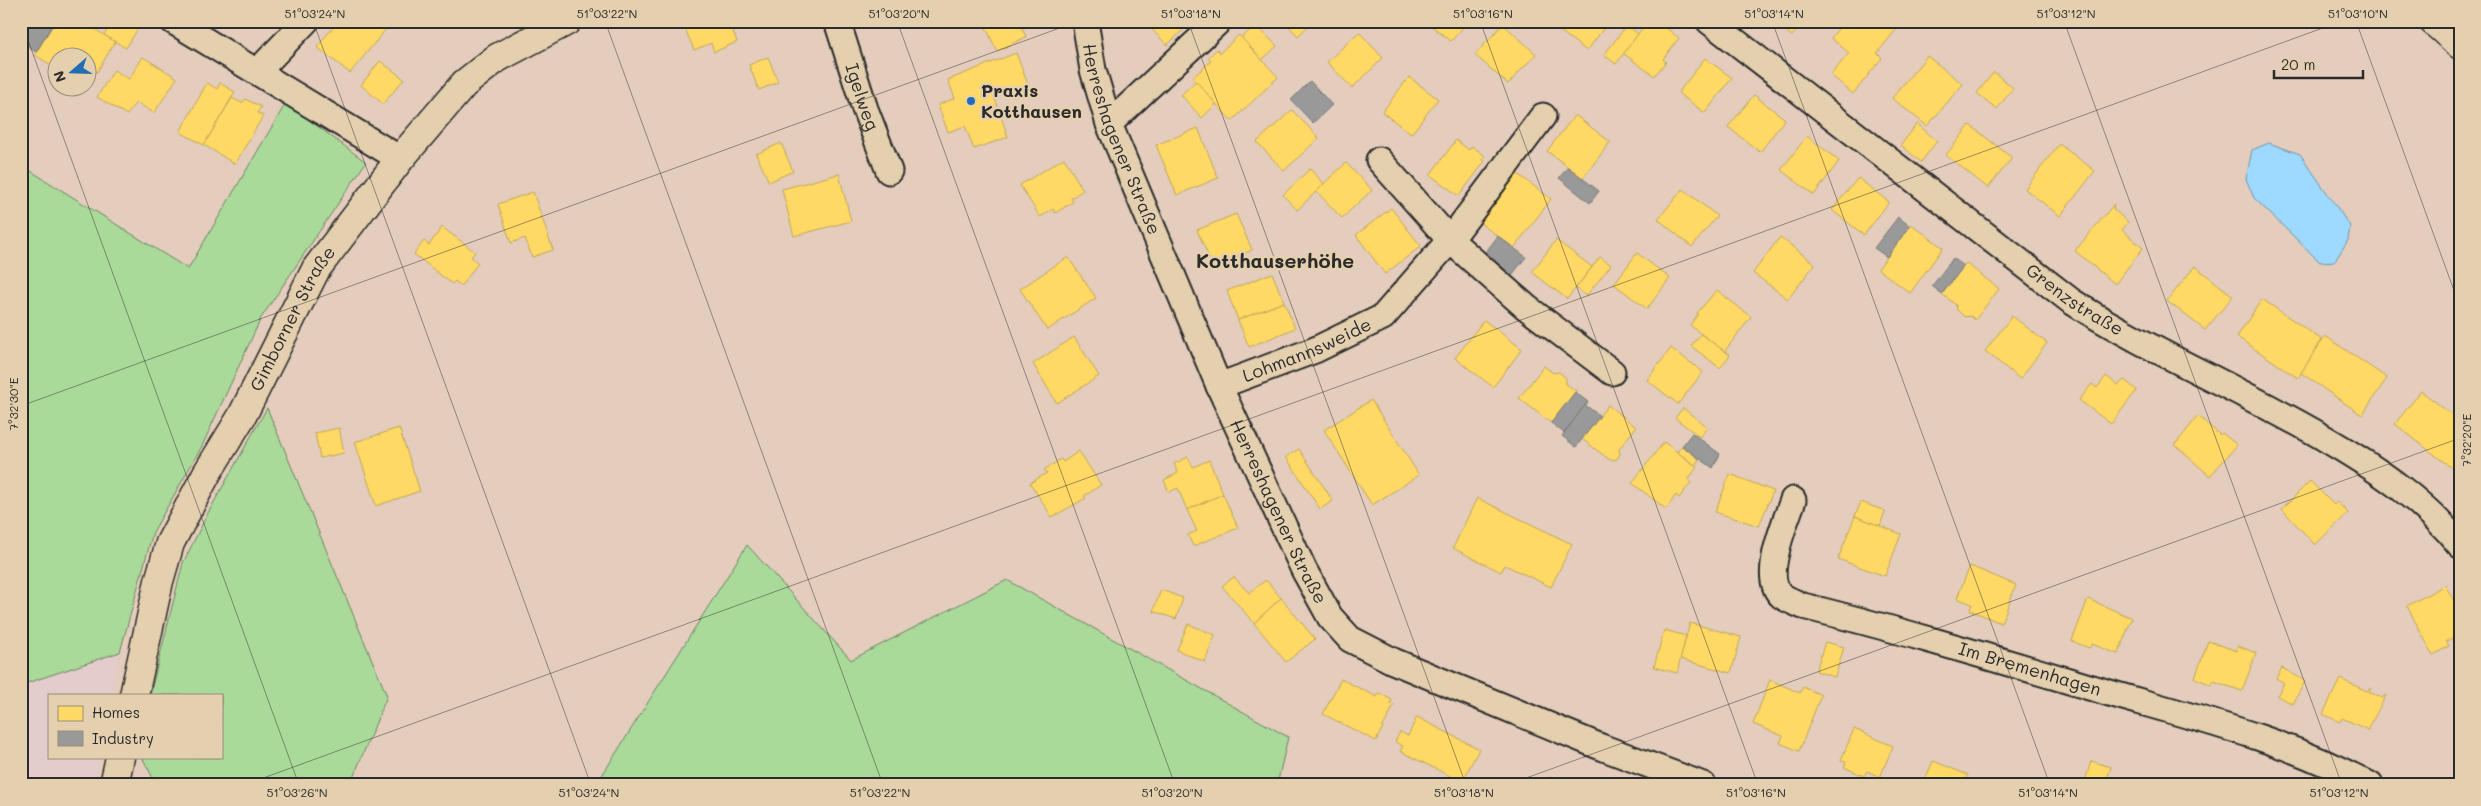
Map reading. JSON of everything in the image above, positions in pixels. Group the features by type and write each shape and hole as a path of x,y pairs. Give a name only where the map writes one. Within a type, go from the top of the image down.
{"street":[{"path":"173,21 400,158"},
{"path":"257,72 306,21"},
{"name":"Gimborner Straße","path":"134,694 159,581 170,543 260,382 316,268 400,158 464,84 497,58 567,21"},
{"name":"Igelweg","path":"837,21 865,109 889,171"},
{"name":"Herreshagener Straße","path":"1085,21 1093,70 1109,124 1219,386 1304,570 1330,617 1350,639 1393,661 1468,694 1703,785"},
{"path":"1109,124 1219,21"},
{"name":"Grenzstraße","path":"1709,21 2071,301 2106,323 2290,418 2365,462 2412,495 2446,528 2460,545"},
{"path":"2433,21 2460,45"},
{"name":"Lohmannsweide","path":"1219,386 1315,350 1383,317 1450,240 1543,116"},
{"path":"1378,160 1450,240 1526,307 1612,372"},
{"name":"Im Bremenhagen","path":"1793,500 1774,560 1773,579 1781,595 1803,606 2253,734 2331,764 2370,785"},
{"path":"114,785 120,758"}],"shaded area":[{"path":"120,652 111,694 48,694 48,758 99,758 93,785 21,785 21,685"}],"green space":[{"path":"286,103 366,162 261,318 202,446 153,532 120,652 21,685 21,165 188,269"},
{"path":"267,408 387,696 350,785 163,785 153,778 143,758 222,758 222,694 150,694 183,563 209,511"},
{"path":"747,545 851,660 1007,580 1288,737 1277,785 596,785"}],"water":[{"path":"2269,143 2300,154 2350,226 2348,240 2335,261 2320,262 2254,198 2246,179 2252,150"}],"building: Homes":[{"path":"55,21 82,21 115,42 98,70 98,48 48,48 48,63 35,55"},
{"path":"113,21 131,21 139,27 126,48 104,35"},
{"path":"338,21 389,21 391,23 350,73 317,47"},
{"path":"682,21 729,21 737,42 714,52 711,43 694,50"},
{"path":"983,21 1019,21 1026,37 997,51"},
{"path":"1144,21 1181,21 1179,23 1184,29 1167,45"},
{"path":"1284,21 1313,21 1298,36"},
{"path":"1425,21 1469,21 1451,41"},
{"path":"1561,21 1609,21 1587,51 1556,28"},
{"path":"1648,21 1657,21 1679,38 1663,59 1666,62 1654,76 1623,53"},
{"path":"1775,21 1805,21 1792,36"},
{"path":"1844,21 1896,21 1900,25 1877,53 1882,58 1853,94 1831,75 1849,53 1831,38"},
{"path":"1503,24 1536,54 1508,84 1475,55"},
{"path":"1256,25 1277,46 1262,60 1241,38"},
{"path":"1627,25 1638,34 1616,64 1604,55"},
{"path":"1359,32 1383,58 1352,88 1327,62"},
{"path":"1239,35 1278,77 1232,121 1192,78 1211,61 1208,58 1217,49 1220,53"},
{"name":"Praxis Kotthausen","path":"1016,53 1030,90 1013,96 1011,90 994,96 1008,137 974,149 965,126 948,132 938,105 955,98 948,80"},
{"path":"1927,56 1963,84 1927,126 1892,98"},
{"path":"143,57 177,78 154,113 136,102 127,115 98,98 114,70 129,79"},
{"path":"768,57 778,82 759,90 749,65"},
{"path":"1705,58 1732,78 1705,113 1678,93"},
{"path":"380,61 404,79 383,104 361,85"},
{"path":"1994,72 2013,88 1997,109 1977,93"},
{"path":"1409,77 1438,99 1411,134 1382,112"},
{"path":"1196,81 1216,104 1202,118 1181,95"},
{"path":"207,83 217,89 220,83 235,92 204,145 180,132"},
{"path":"1754,95 1785,119 1760,152 1728,127"},
{"path":"232,98 242,103 245,99 261,107 257,113 263,116 235,164 204,145"},
{"path":"1292,110 1319,138 1284,171 1257,142"},
{"path":"1575,115 1610,142 1583,178 1547,151"},
{"path":"1917,124 1937,141 1921,162 1901,145"},
{"path":"1970,125 2012,158 1988,188 1946,155"},
{"path":"1198,128 1218,178 1177,195 1156,145"},
{"path":"1807,136 1839,161 1814,195 1781,170"},
{"path":"1456,140 1469,150 1472,146 1485,156 1482,159 1485,161 1459,196 1430,175"},
{"path":"781,143 793,171 769,182 756,154"},
{"path":"2059,144 2095,171 2060,216 2025,189"},
{"path":"1064,158 1083,190 1071,198 1073,202 1055,213 1053,209 1040,217 1020,185"},
{"path":"1346,163 1372,190 1342,218 1316,191"},
{"path":"1310,169 1324,184 1297,210 1283,195"},
{"path":"839,174 851,221 794,236 782,189"},
{"path":"1518,174 1551,199 1514,248 1480,223"},
{"path":"1858,178 1889,202 1864,235 1832,210"},
{"path":"1683,189 1717,216 1692,247 1658,219"},
{"path":"533,192 553,250 532,257 525,238 511,243 498,204"},
{"path":"2114,204 2113,209 2128,222 2122,230 2143,248 2115,284 2075,251"},
{"path":"1391,208 1421,246 1385,274 1356,235"},
{"path":"1236,214 1252,250 1213,267 1197,230"},
{"path":"1911,224 1943,248 1910,293 1878,269"},
{"path":"442,227 475,252 471,257 478,263 461,286 455,281 452,284 414,254 424,241 429,245"},
{"path":"1780,237 1815,264 1788,299 1753,273"},
{"path":"1556,240 1592,267 1567,299 1532,272"},
{"path":"1637,253 1670,278 1647,309 1614,284"},
{"path":"1068,257 1096,298 1047,330 1020,289"},
{"path":"1600,257 1611,265 1586,296 1576,288"},
{"path":"1966,263 1999,289 1975,320 1971,316 1965,317 1957,310 1956,305 1942,294"},
{"path":"2195,266 2233,296 2205,330 2167,301"},
{"path":"1272,273 1284,302 1238,320 1227,291"},
{"path":"1717,290 1751,317 1724,352 1690,325 1697,313"},
{"path":"2262,299 2322,340 2298,378 2237,337"},
{"path":"1284,302 1295,328 1249,347 1238,320"},
{"path":"2012,316 2047,343 2020,379 1985,351"},
{"path":"1484,320 1522,349 1493,387 1455,358"},
{"path":"1701,334 1730,355 1720,368 1691,346"},
{"path":"2325,336 2387,378 2362,415 2301,373"},
{"path":"1074,337 1099,376 1057,403 1033,364"},
{"path":"1671,348 1703,372 1678,404 1647,380"},
{"path":"1544,366 1553,373 1559,372 1566,378 1566,384 1576,391 1551,423 1519,398"},
{"path":"2106,376 2118,385 2124,380 2137,390 2111,424 2079,400 2092,384 2097,388"},
{"path":"2421,391 2460,421 2460,460 2453,469 2395,424"},
{"path":"1371,400 1419,475 1372,505 1324,430"},
{"path":"1608,405 1636,427 1619,449 1620,454 1617,459 1610,460 1582,439"},
{"path":"1683,408 1707,427 1700,437 1675,418"},
{"path":"2198,416 2220,435 2222,433 2237,445 2210,476 2175,445"},
{"path":"339,428 344,453 320,458 315,433"},
{"path":"399,428 420,491 376,506 355,442"},
{"path":"1664,442 1697,467 1688,480 1691,482 1679,498 1676,495 1666,509 1632,483"},
{"path":"1682,446 1699,459 1695,465 1677,452"},
{"path":"1299,449 1333,501 1320,509 1286,457"},
{"path":"1079,451 1101,485 1084,496 1086,498 1052,517 1030,483 1047,473 1044,470 1061,459 1063,462"},
{"path":"1188,457 1193,467 1209,460 1223,494 1187,510 1178,488 1169,492 1164,480 1178,473 1174,464"},
{"path":"1730,474 1773,491 1759,526 1715,512"},
{"path":"2310,481 2334,505 2337,502 2348,513 2315,545 2282,509"},
{"path":"1223,494 1238,528 1193,546 1188,535 1197,531 1187,510"},
{"path":"1477,498 1572,544 1551,587 1505,565 1501,572 1453,548"},
{"path":"1861,502 1885,511 1880,526 1855,516"},
{"path":"1855,516 1901,534 1885,576 1838,559"},
{"path":"1970,566 2016,585 2001,623 1970,610 1972,604 1957,598"},
{"path":"1234,577 1249,593 1266,580 1281,598 1254,623 1222,586"},
{"path":"2445,585 2460,612 2460,634 2446,641 2449,646 2433,655 2407,606"},
{"path":"1161,590 1183,598 1176,619 1153,611"},
{"path":"1281,598 1315,639 1286,662 1254,623"},
{"path":"2088,599 2132,618 2118,654 2092,644 2089,648 2072,641"},
{"path":"1690,623 1741,637 1731,673 1680,659"},
{"path":"1188,624 1215,635 1205,662 1177,650"},
{"path":"1664,630 1686,636 1677,673 1654,667"},
{"path":"2460,634 2460,654 2452,639"},
{"path":"2208,641 2237,651 2238,646 2256,653 2242,691 2213,681 2212,685 2195,678"},
{"path":"1825,642 1844,647 1835,677 1816,671"},
{"path":"2282,668 2305,681 2293,704 2277,696 2284,683 2276,678"},
{"path":"1341,679 1377,697 1379,693 1392,700 1390,704 1394,705 1376,741 1323,714"},
{"path":"2340,679 2367,691 2371,688 2369,692 2382,698 2386,695 2368,730 2342,718 2340,722 2323,714"},
{"path":"1770,680 1800,693 1803,687 1821,695 1799,751 1780,743 1783,736 1753,724"},
{"path":"1417,717 1479,749 1462,782 1400,751 1403,746 1395,742 1400,732 1408,736"},
{"path":"1854,729 1893,746 1880,777 1867,771 1864,776 1844,767 1846,762 1841,760"},
{"path":"1933,761 1968,775 1964,785 1923,785"},
{"path":"2091,761 2111,767 2105,785 2084,785"},
{"path":"1549,777 1566,785 1546,785"}],"building: Industry":[{"path":"22,21 55,21 36,52 21,43"},
{"path":"1310,81 1332,105 1313,123 1291,100"},
{"path":"1568,167 1599,191 1590,203 1559,178"},
{"path":"1898,217 1910,226 1887,257 1874,248"},
{"path":"1498,236 1526,257 1512,275 1484,254"},
{"path":"1953,258 1964,266 1942,294 1932,286"},
{"path":"1575,392 1588,402 1564,433 1551,423"},
{"path":"1585,405 1600,416 1576,447 1562,436"},
{"path":"1692,433 1720,454 1713,468 1682,446"}],"place":[{"name":"Praxis Kotthausen","path":"971,101"}],"district":[{"name":"Kotthauserhöhe","path":"1275,261"}]}
